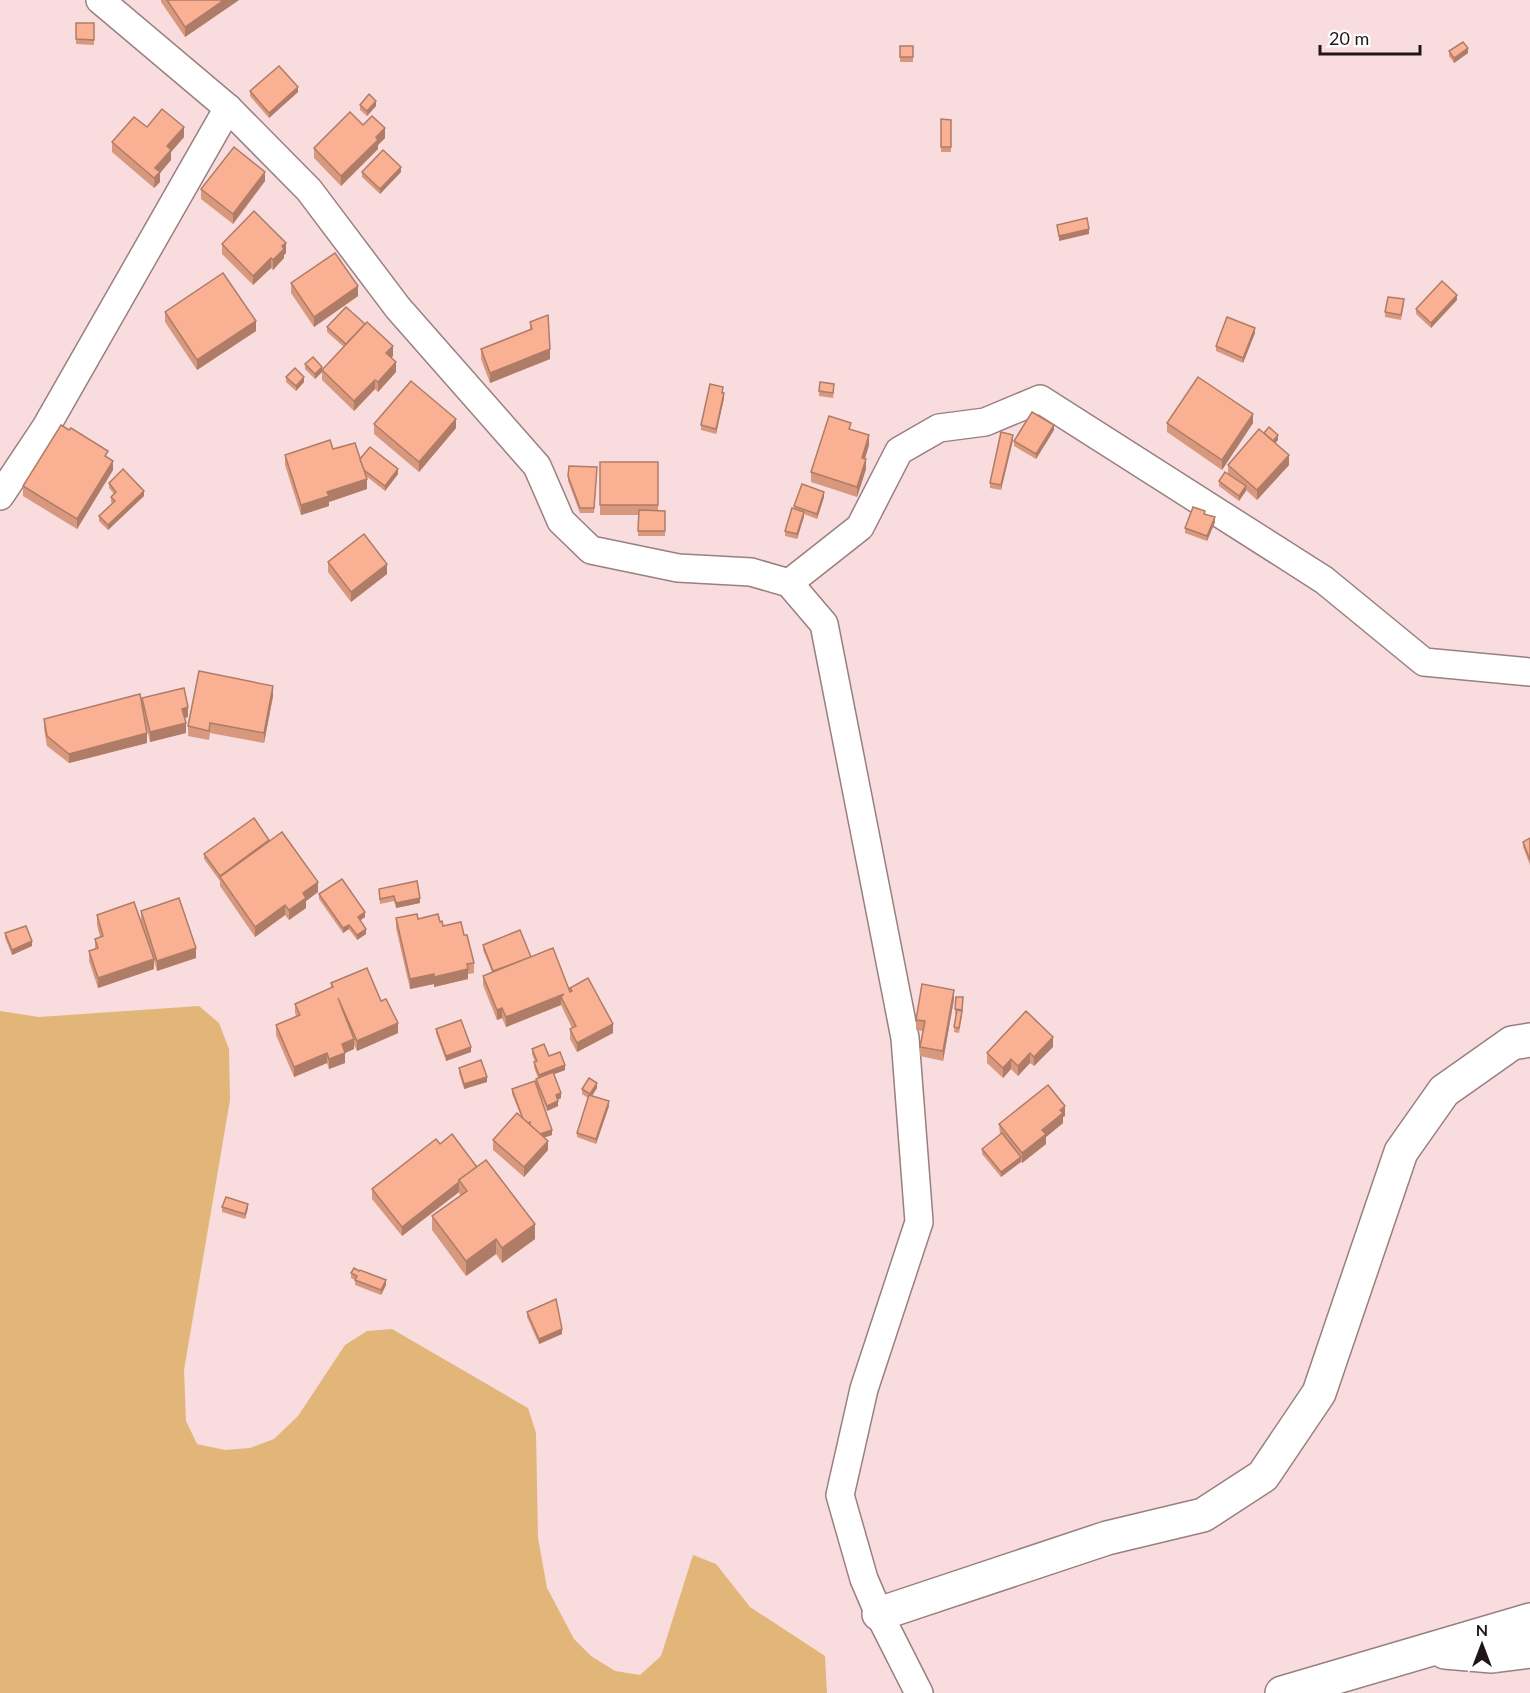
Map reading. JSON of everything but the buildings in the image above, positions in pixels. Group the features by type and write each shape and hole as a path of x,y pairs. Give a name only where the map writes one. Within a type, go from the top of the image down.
{"main road":[{"path":"879,1614 1107,1538 1203,1515 1263,1476 1319,1393 1401,1152 1444,1091 1512,1043 1530,1040"},
{"path":"1282,1693 1428,1650 1513,1634"}],"street":[{"path":"100,0 228,108 309,190 398,308 537,466 561,521 591,550 678,568 751,572 789,583 824,624 905,1038 919,1222 864,1389 840,1495 864,1579 919,1693"},
{"path":"0,496 46,427 228,108"},
{"path":"789,583 860,527 899,451 939,429 985,422 1040,399 1324,580 1424,662 1530,672"}],"shaded area":[{"path":"199,1006 219,1023 229,1049 230,1100 184,1370 186,1421 197,1444 225,1450 250,1448 274,1439 298,1416 345,1345 367,1331 392,1329 528,1408 536,1433 538,1538 547,1588 574,1639 591,1656 615,1671 640,1675 661,1656 693,1555 716,1564 750,1607 825,1656 827,1693 0,1693 0,1011 39,1017"}]}
